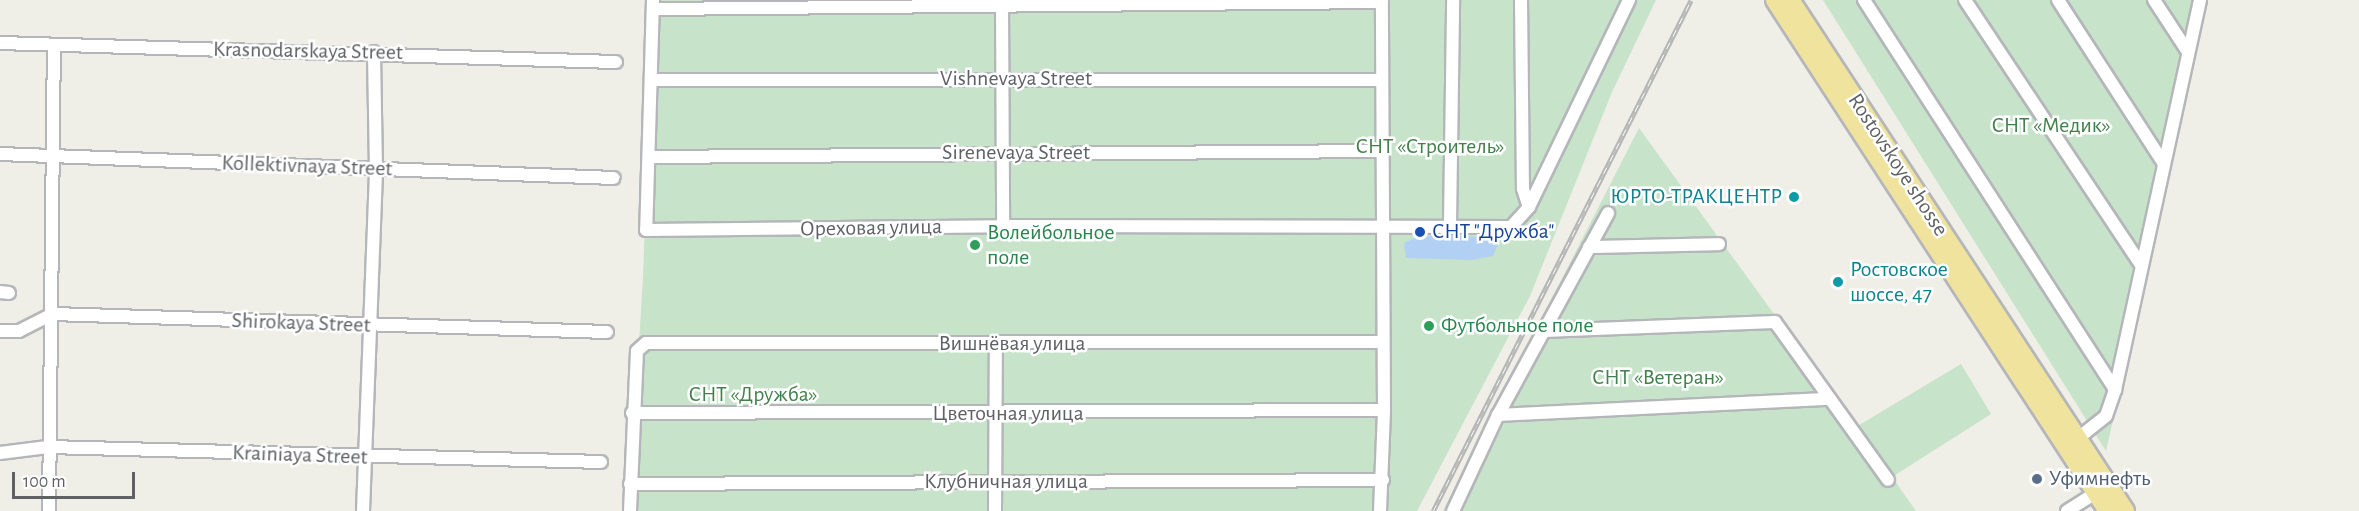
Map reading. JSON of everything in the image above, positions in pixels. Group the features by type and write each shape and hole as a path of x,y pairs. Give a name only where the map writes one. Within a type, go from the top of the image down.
{"highway":[{"name":"Rostovskoye shosse","path":"1775,0 2072,443"},
{"name":"Rostovskoye shosse","path":"1790,0 2102,489 2125,511"},
{"name":"Rostovskoye shosse","path":"2102,489 2108,511"}],"street":[{"path":"1450,225 1452,0"},
{"path":"1521,0 1523,189 1529,207"},
{"path":"1529,207 1629,0"},
{"path":"1864,0 2115,390"},
{"path":"1965,0 2140,265"},
{"path":"2058,0 2164,164"},
{"path":"2154,0 2188,52"},
{"path":"2072,443 2106,416 2115,390 2140,265 2200,0"},
{"path":"649,157 653,4 1002,5 1382,1 1384,410 1380,511"},
{"path":"1002,5 1003,226"},
{"name":"Krasnodarskaya Street","path":"0,43 374,52 616,62"},
{"path":"49,511 54,45"},
{"path":"363,511 376,169 374,52"},
{"name":"Vishnevaya Street","path":"651,80 1002,78 1382,80"},
{"name":"Sirenevaya Street","path":"649,157 1382,151"},
{"name":"Kollektivnaya Street","path":"0,154 614,178"},
{"name":"Ореховая улица","path":"649,157 646,230 1003,226 1450,225 1510,227 1529,207"},
{"path":"1453,511 1498,416 1608,213"},
{"path":"1589,247 1719,244"},
{"name":"Shirokaya Street","path":"0,331 19,331 52,314 607,332"},
{"path":"1543,332 1776,322 1888,480"},
{"name":"Вишнёвая улица","path":"632,413 640,345 1383,342"},
{"path":"995,511 996,344"},
{"path":"1498,416 1829,399"},
{"name":"Цветочная улица","path":"632,413 995,414 1384,410"},
{"path":"630,511 632,413"},
{"name":"Krainiaya Street","path":"0,453 48,447 601,462"},
{"name":"Клубничная улица","path":"630,484 1383,480"},
{"path":"2067,511 2102,489"}],"green space":[{"path":"653,0 1656,0 1612,92 1530,296 1417,511 629,511 643,277"},
{"name":"СНТ «Медик»","path":"1823,0 2208,0 2106,451"},
{"name":"СНТ «Ветеран»","path":"1639,128 1856,427 1961,364 1991,414 1892,477 1916,511 1443,511"}],"water":[{"path":"1441,235 1477,237 1499,242 1493,256 1472,260 1406,258 1404,243 1418,237"}],"railway":[{"path":"1433,511 1691,0"}],"place":[{"name":"ЮРТО-ТРАКЦЕНТР","path":"1794,197"},
{"name":"СНТ \"Дружба\"","path":"1420,232"},
{"name":"Волейбольное поле","path":"975,245"},
{"name":"Ростовское шоссе, 47","path":"1838,282"},
{"name":"Футбольное поле","path":"1429,326"},
{"name":"Уфимнефть","path":"2037,479"}],"park label":[{"name":"СНТ «Строитель»","path":"1430,147"},
{"name":"СНТ «Дружба»","path":"753,395"}]}
